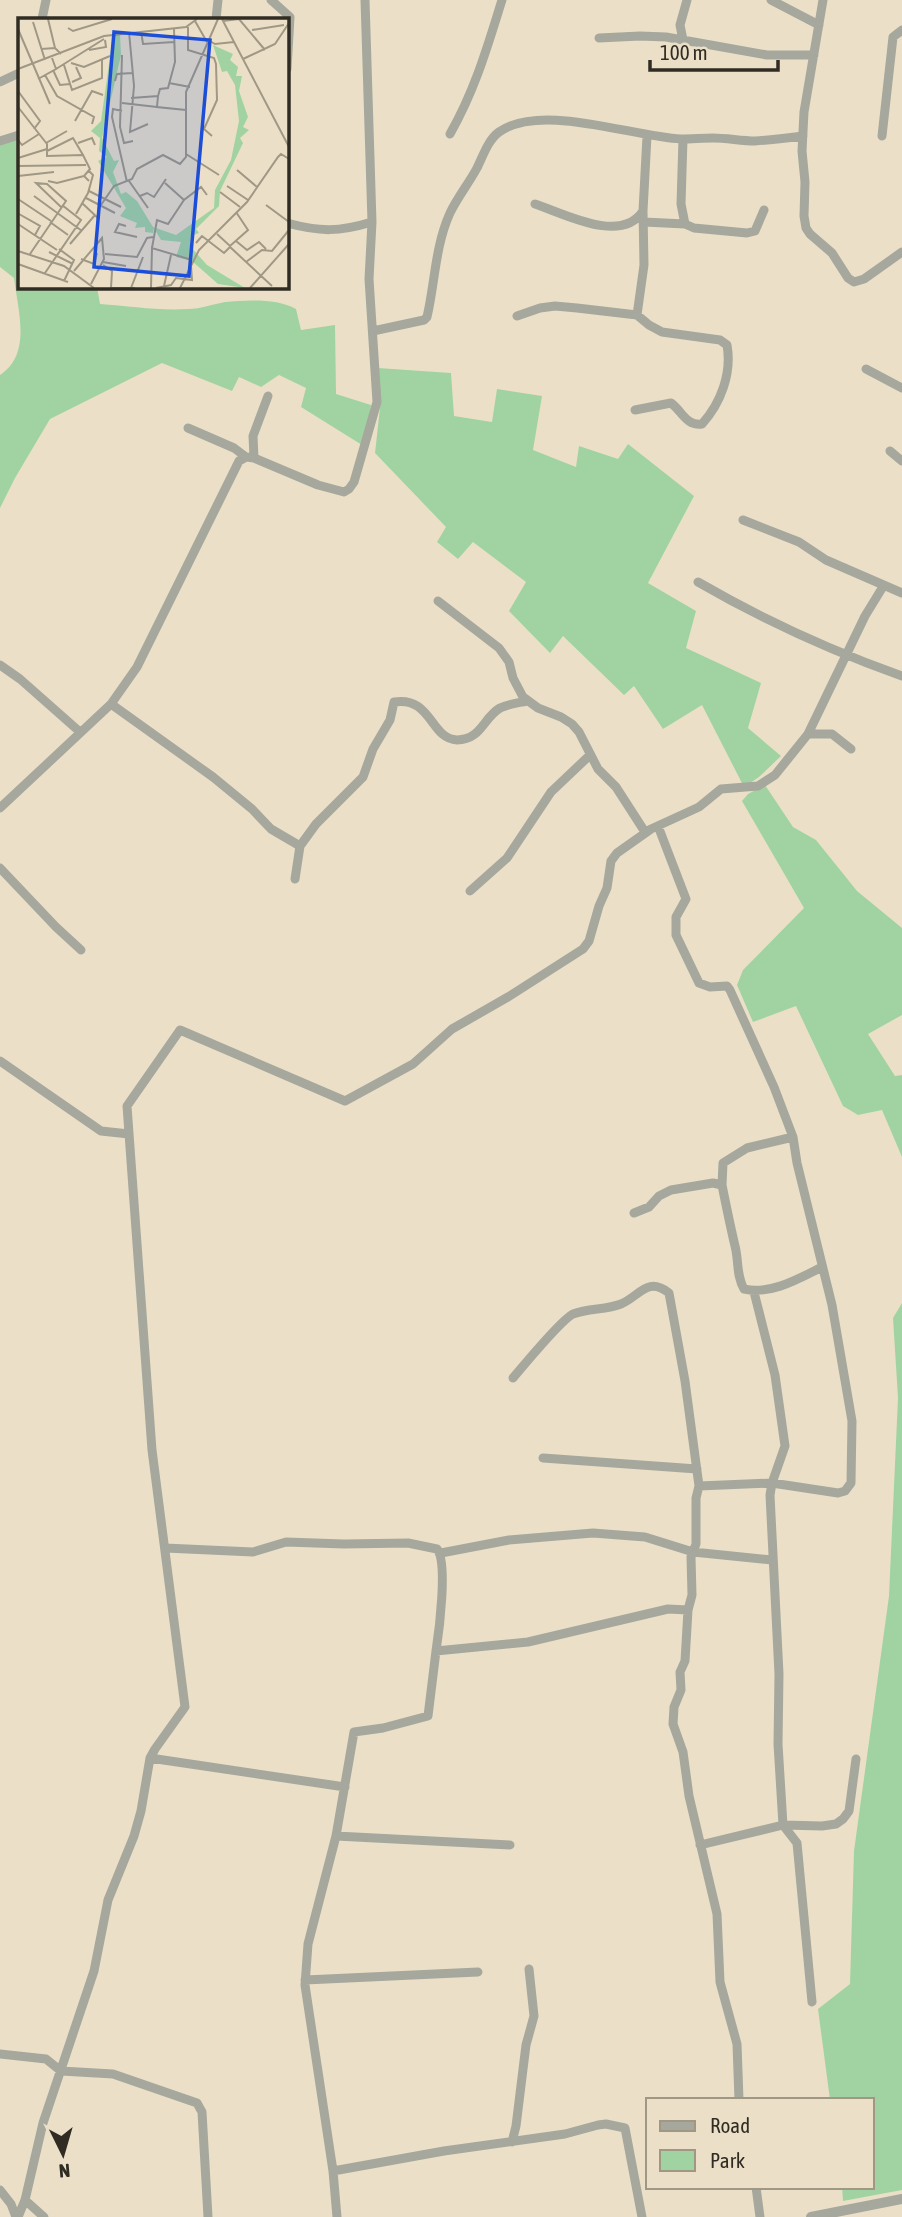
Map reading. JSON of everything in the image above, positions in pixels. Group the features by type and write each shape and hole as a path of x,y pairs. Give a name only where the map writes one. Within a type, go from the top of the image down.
{"street":[{"path":"42,18 46,0"},
{"path":"216,18 218,0"},
{"path":"271,0 290,17 289,34"},
{"path":"188,428 250,458 318,485 344,492 354,482 377,402 369,279 372,222 365,0"},
{"path":"450,134 471,93 502,0"},
{"path":"683,40 680,25 687,0"},
{"path":"771,0 819,24"},
{"path":"822,0 803,136 804,216 810,234 832,253 848,278 854,282 864,279 902,252"},
{"path":"882,136 893,37 902,30"},
{"path":"599,38 640,36 683,40 767,55 814,55"},
{"path":"0,82 18,73"},
{"path":"373,331 424,320 427,317 440,239 450,212 497,133 508,127 533,121 567,120 647,136 682,139 755,141 803,136"},
{"path":"0,141 18,135"},
{"path":"636,315 644,265 647,136"},
{"path":"682,139 681,204 685,224"},
{"path":"535,204 593,225 604,226 644,217 694,228 751,232 758,226 764,210"},
{"path":"289,224 314,230 334,231 372,222"},
{"path":"517,317 533,309 555,306 636,315 662,332 720,340 727,345 727,377 716,406 702,424 695,425 688,421 670,403 635,410"},
{"path":"866,369 902,388"},
{"path":"250,458 253,436 268,396"},
{"path":"890,451 902,461"},
{"path":"0,808 111,704 136,667 239,461 250,458"},
{"path":"743,520 799,542 826,560 902,593"},
{"path":"698,582 847,656 902,676"},
{"path":"17,2217 25,2200 43,2123 94,1971 111,1891 134,1836 150,1758 185,1707 152,1450 127,1106 180,1030 345,1101 413,1064 452,1029 583,949 589,941 607,888 611,861 617,853 645,832 699,807 721,789 749,787 768,781 775,775 808,734 865,616 884,584"},
{"path":"438,601 499,648 509,662 513,678 527,701 572,724 598,769 625,799 645,832"},
{"path":"0,665 20,679 80,732"},
{"path":"295,879 300,846 316,824 363,777 373,749 390,720 394,702 407,701 415,704 426,712 444,736 460,740 480,732 498,709 527,701"},
{"path":"111,704 213,777 252,809 271,829 300,846"},
{"path":"808,734 832,734 851,749"},
{"path":"470,891 507,858 551,792 590,755"},
{"path":"658,826 686,899 675,924 677,940 699,983 710,987 727,986 730,990 774,1087 793,1137 832,1305 852,1421 851,1483 845,1491 838,1493 772,1483 699,1486"},
{"path":"0,868 56,928 81,950"},
{"path":"0,1061 101,1131 129,1134"},
{"path":"793,1137 747,1148 723,1163 722,1185 729,1227 736,1248 739,1280 744,1289 754,1292 785,1285 822,1267"},
{"path":"634,1213 649,1207 659,1196 671,1191 713,1183 722,1185"},
{"path":"513,1378 569,1316 587,1309 622,1304 645,1287 663,1287 669,1293 699,1486 696,1498 696,1544 691,1557 692,1595 688,1610 685,1661 680,1672 681,1690 674,1707 673,1724 683,1752 689,1796 717,1914 720,1982 737,2044 738,2098"},
{"path":"754,1292 775,1375 785,1446 772,1483 772,1560 779,1674 778,1744 783,1825 797,1843 812,2002"},
{"path":"543,1458 697,1469"},
{"path":"440,1553 509,1540 593,1533 645,1537 693,1552 772,1560"},
{"path":"165,1548 253,1552 286,1542 344,1545 408,1543 437,1549 440,1553 442,1574 428,1716 383,1728 354,1732 336,1836 308,1944 305,1980 307,2002 337,2217"},
{"path":"436,1651 528,1642 668,1609 688,1610"},
{"path":"150,1758 345,1787"},
{"path":"700,1845 783,1825 836,1824 849,1811 856,1759"},
{"path":"336,1836 510,1845"},
{"path":"512,2142 526,2045 534,2017 529,1969"},
{"path":"305,1980 478,1972"},
{"path":"0,2054 46,2059 61,2071 113,2074 192,2101 201,2107 208,2217"},
{"path":"332,2171 400,2158 565,2134 606,2124 625,2128 642,2217"},
{"path":"756,2189 760,2217"},
{"path":"0,2190 17,2217"},
{"path":"811,2217 902,2199"},
{"path":"25,2200 44,2217"}],"green space":[{"path":"18,139 18,289 97,289 100,304 155,309 193,309 233,301 271,301 296,309 301,330 335,325 336,394 371,405 369,424 362,445 301,407 306,388 279,375 261,387 239,377 232,391 162,363 50,419 0,508 0,375 16,356 20,344 20,318 14,278 0,267 0,143"},
{"path":"378,368 451,373 454,416 492,422 497,389 542,396 533,450 576,467 579,446 618,459 628,444 694,496 648,583 696,611 686,648 761,683 748,728 781,756 744,787 702,705 663,729 634,686 624,695 563,636 550,653 509,611 526,582 473,542 458,559 437,542 446,527 375,453 380,408"},
{"path":"765,785 793,827 816,840 857,891 902,928 902,1015 868,1034 895,1076 902,1075 902,1157 882,1110 858,1115 843,1106 796,1006 753,1022 737,985 743,970 804,908 742,801 748,794"},
{"path":"902,1303 902,2190 843,2201 842,2189 874,2189 874,2098 830,2098 818,2009 850,1984 854,1851 889,1596 898,1398 893,1318"}]}
